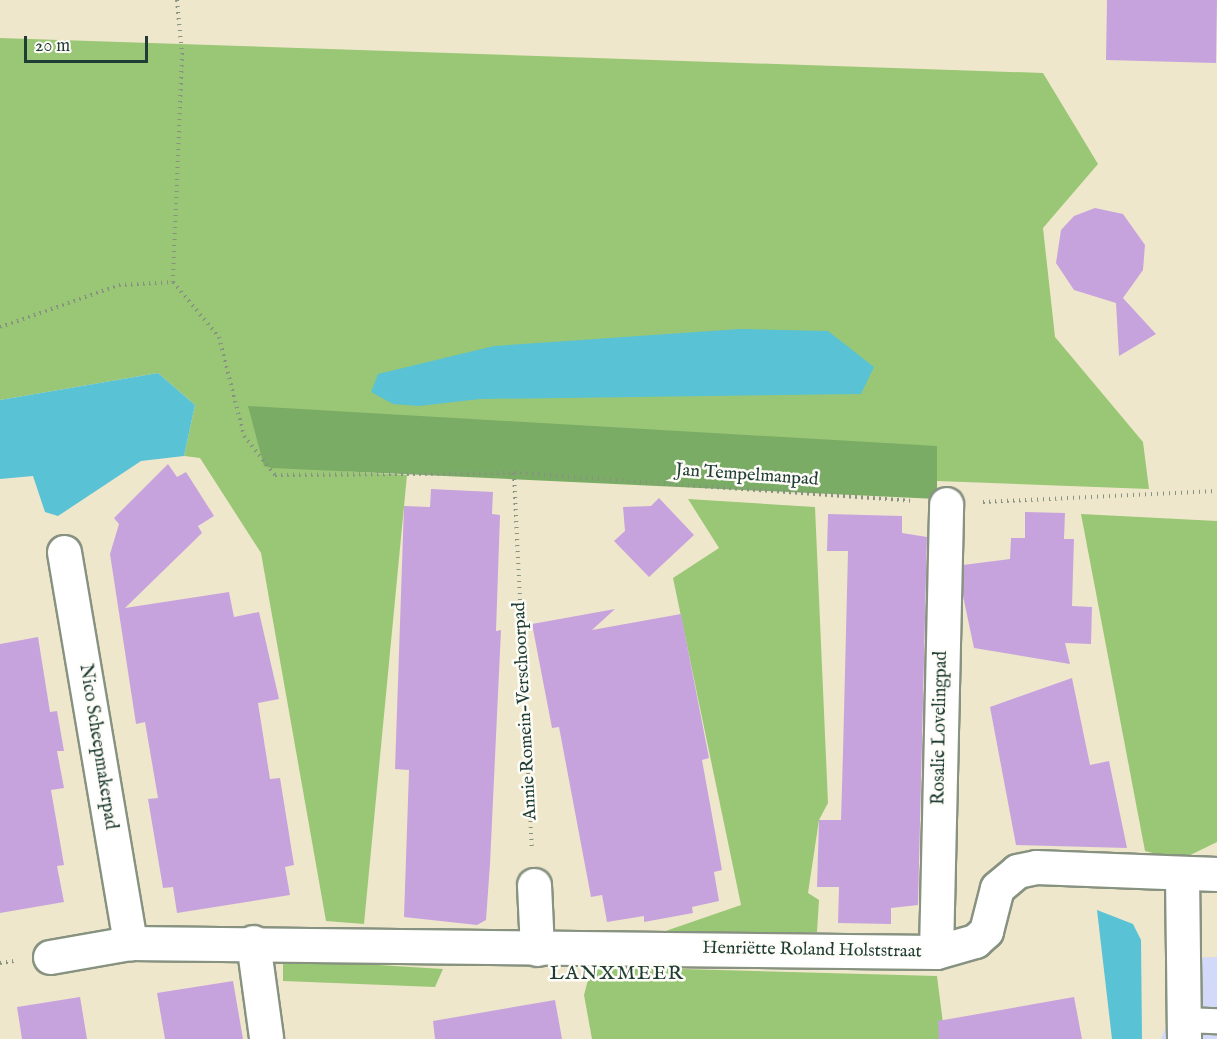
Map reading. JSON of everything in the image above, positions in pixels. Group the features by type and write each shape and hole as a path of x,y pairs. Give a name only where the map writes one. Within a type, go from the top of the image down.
{"street":[{"name":"Rosalie Lovelingpad","path":"936,952 946,504"},
{"name":"Nico Scheepmakerpad","path":"64,552 130,943"},
{"name":"Henriëtte Roland Holststraat","path":"50,957 130,943 253,942 537,949 936,952 975,941 986,931 997,888 1017,871 1036,867 1217,874"},
{"path":"1182,874 1184,1030"},
{"path":"534,885 537,949"},
{"path":"253,942 266,1037"}],"lane":[{"path":"1184,1030 1217,1021"}],"path":[{"path":"0,327 119,285 174,282 182,53 177,0"},
{"name":"Jan Tempelmanpad","path":"174,282 219,337 244,436 275,475 514,473 946,504 1217,491"},
{"name":"Annie Romein-Verschoorpad","path":"514,473 534,885"}],"shaded area":[{"path":"1217,957 1217,1039 1161,1039 1194,958"}],"green space":[{"path":"0,38 1043,73 1098,164 1043,228 1055,337 1143,442 1149,489 937,481 937,446 264,466 407,475 364,924 326,921 261,553 200,458 184,456 195,405 158,373 0,400"},
{"path":"248,406 937,446 937,499 272,468 264,466"},
{"path":"688,499 815,507 828,803 819,820 808,893 819,900 817,932 654,935 741,905 673,578 719,548"},
{"path":"1081,514 1217,521 1217,842 1180,860 1145,851"},
{"path":"283,959 443,969 435,987 283,981"},
{"path":"599,968 937,976 945,1039 592,1039 584,995 588,980"}],"water":[{"path":"740,329 828,331 874,367 861,394 480,399 419,406 393,404 371,392 378,374 494,346"},
{"path":"158,373 195,405 184,456 141,461 58,516 45,512 33,476 0,479 0,400"},
{"path":"1097,910 1133,924 1141,940 1142,1039 1112,1039"}],"building":[{"path":"1107,0 1217,0 1216,63 1106,60"},
{"path":"1095,208 1123,214 1145,245 1143,270 1123,298 1156,334 1119,356 1116,303 1074,290 1056,263 1061,230 1074,216"},
{"path":"168,464 177,477 186,472 214,516 198,526 202,533 125,608 229,592 234,617 259,612 279,699 258,703 270,779 280,778 294,865 285,867 290,895 177,913 173,887 163,888 148,799 158,798 145,722 136,724 110,554 119,524 114,518"},
{"path":"431,489 493,492 492,514 500,515 496,631 501,630 490,864 486,920 477,925 404,917 409,770 395,769 404,506 430,507"},
{"path":"659,498 694,535 649,577 614,541 625,531 623,507 651,506"},
{"path":"1025,512 1065,513 1064,539 1074,539 1072,606 1092,607 1091,644 1065,643 1070,664 974,648 963,596 963,565 1010,559 1011,538 1025,538"},
{"path":"828,514 902,516 902,533 927,537 918,905 891,908 891,924 838,923 839,887 817,887 819,820 841,820 848,551 827,551"},
{"path":"615,609 592,630 681,614 709,758 702,760 722,870 714,872 719,901 692,907 693,913 644,922 644,916 607,922 602,895 591,897 559,727 552,728 532,624"},
{"path":"38,637 50,712 57,711 64,751 57,751 64,788 51,790 64,865 57,866 64,902 0,913 0,644"},
{"path":"1072,678 1090,765 1109,761 1127,848 1016,845 990,707"},
{"path":"233,981 243,1039 165,1039 157,993"},
{"path":"80,997 87,1039 22,1039 17,1007"},
{"path":"1074,997 1082,1039 939,1039 938,1021"},
{"path":"555,1000 562,1039 435,1039 433,1021"}],"district":[{"name":"LANXMEER","path":"617,973"}]}
